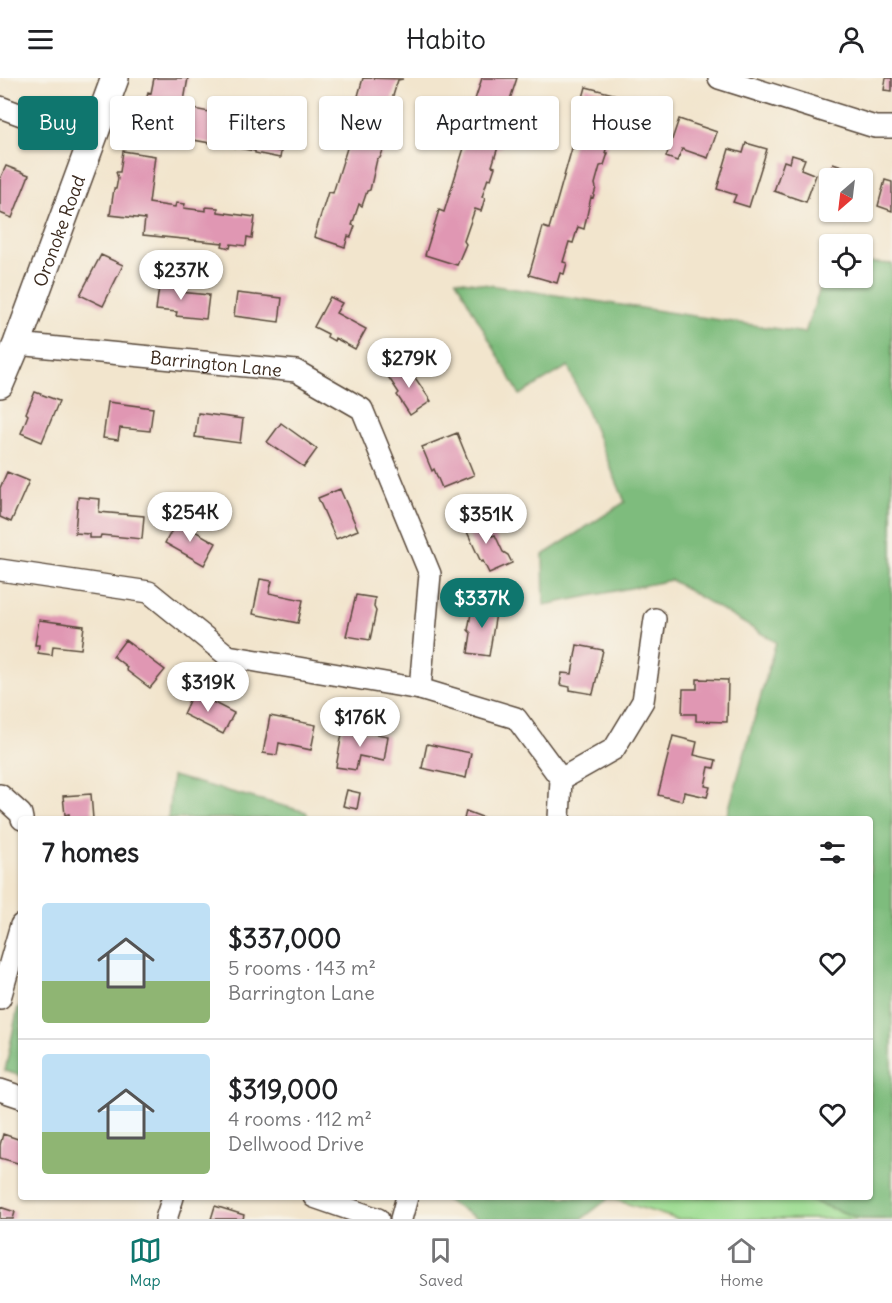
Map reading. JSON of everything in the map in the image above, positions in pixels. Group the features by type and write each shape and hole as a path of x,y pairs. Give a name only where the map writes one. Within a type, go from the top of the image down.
{"street":[{"name":"Oronoke Road","path":"98,122 114,78"},
{"path":"719,78 875,127 892,127"},
{"path":"0,107 18,114"},
{"name":"Oronoke Road","path":"0,384 17,344 88,150"},
{"name":"Barrington Lane","path":"17,344 296,371 362,409 430,574 420,689"},
{"path":"0,570 149,592 228,656 420,689 516,718 561,778 559,816"},
{"path":"561,778 614,749 643,701 655,618"},
{"path":"0,795 21,816"},
{"path":"0,998 18,935"},
{"path":"0,1090 18,1096"},
{"path":"166,1219 172,1200"},
{"path":"323,1200 378,1219"},
{"path":"401,1219 406,1200"}],"green space":[{"path":"873,263 892,264 892,1219 861,1219 808,1200 873,1200 873,816 727,816 776,642 671,580 544,605 543,555 625,502 568,366 520,395 456,280 805,333 820,288 873,288"},
{"path":"172,776 306,812 308,816 168,816"},
{"path":"18,1007 18,1075 5,1071"},
{"path":"445,1200 606,1200 582,1219 478,1219"},
{"path":"616,1200 808,1200 816,1203 873,1200 892,1219 677,1219"}],"building":[{"path":"154,78 188,78 185,96 147,96 148,92 151,93"},
{"path":"363,78 403,79 398,80 393,96 358,96"},
{"path":"482,78 517,78 511,96 476,96"},
{"path":"886,78 892,78 892,91 884,90"},
{"path":"586,87 617,95 617,96 583,96"},
{"path":"195,109 207,112 207,142 195,140"},
{"path":"679,119 717,132 708,158 682,149 677,161 666,157 668,150 673,150 673,137"},
{"path":"746,143 767,149 749,207 733,202 736,195 717,189 729,149 743,153"},
{"path":"249,150 281,152 280,158 255,153"},
{"path":"346,150 383,150 380,158 377,159 370,190 367,191 362,206 359,204 352,225 355,226 351,237 348,236 345,247 314,237 328,192 333,193"},
{"path":"463,150 497,150 492,166 495,167 491,179 488,178 482,197 485,198 481,211 475,209 464,241 466,244 457,265 425,255 439,210 444,212"},
{"path":"571,150 606,150 605,153 608,153 604,165 600,166 584,229 578,227 573,243 569,242 563,262 567,263 564,274 560,273 557,283 529,275 543,227 549,229"},
{"path":"123,151 155,156 149,203 175,207 176,203 185,204 184,208 206,211 206,207 218,208 218,212 255,217 252,238 247,237 246,246 231,244 230,248 222,246 223,243 143,235 145,219 110,215 118,178 116,172 120,172"},
{"path":"792,155 805,159 801,169 816,175 806,202 774,191 784,161 790,163"},
{"path":"833,163 848,168 831,168"},
{"path":"6,166 29,175 12,218 0,213 0,179"},
{"path":"885,180 892,182 892,211 878,206"},
{"path":"101,255 123,265 103,306 80,295"},
{"path":"160,280 181,282 180,292 209,295 206,319 176,316 177,312 156,310"},
{"path":"237,293 282,298 279,322 234,316"},
{"path":"330,297 342,303 336,313 366,329 355,349 335,338 334,341 327,337 328,334 314,327"},
{"path":"405,363 431,401 410,415 387,375"},
{"path":"35,392 59,401 42,442 21,433"},
{"path":"108,402 153,408 150,431 120,428 118,440 103,438"},
{"path":"198,413 243,419 240,443 195,437"},
{"path":"281,423 317,449 304,467 267,442"},
{"path":"457,433 474,475 442,488 422,447"},
{"path":"7,472 29,481 11,522 0,517 0,488"},
{"path":"340,489 358,530 336,539 318,498"},
{"path":"78,497 100,499 99,512 144,516 142,539 101,535 100,538 89,538 89,534 75,533"},
{"path":"482,514 492,536 495,535 503,552 508,555 512,563 489,573 483,561 481,562 463,523"},
{"path":"177,521 216,543 204,565 165,543"},
{"path":"260,579 272,581 269,593 303,600 298,623 253,614"},
{"path":"356,595 375,598 376,611 370,640 346,636"},
{"path":"473,602 497,607 489,656 468,653 471,633 468,630"},
{"path":"39,620 84,626 81,649 53,646 52,655 38,653 39,645 35,645"},
{"path":"125,640 165,670 150,688 126,670 127,667 113,656"},
{"path":"577,645 603,650 593,694 570,690 570,687 560,685 562,673 572,674"},
{"path":"697,679 728,680 727,722 696,721 696,714 682,714 683,689 697,689"},
{"path":"193,692 234,713 223,734 183,714"},
{"path":"270,716 316,725 311,750 279,743 277,755 263,753"},
{"path":"343,728 388,736 384,761 359,756 356,770 336,767"},
{"path":"673,736 697,742 694,755 716,760 714,768 709,767 705,786 710,787 707,797 684,792 682,801 658,795"},
{"path":"427,744 471,753 466,778 422,768"},
{"path":"347,790 360,793 357,809 343,806"},
{"path":"91,794 93,816 65,815 63,796"},
{"path":"466,811 479,816 465,816"},
{"path":"3,1134 18,1139 18,1163 0,1158"},
{"path":"215,1206 244,1215 243,1219 211,1219"},
{"path":"0,1207 15,1212 13,1219 0,1219"}]}
